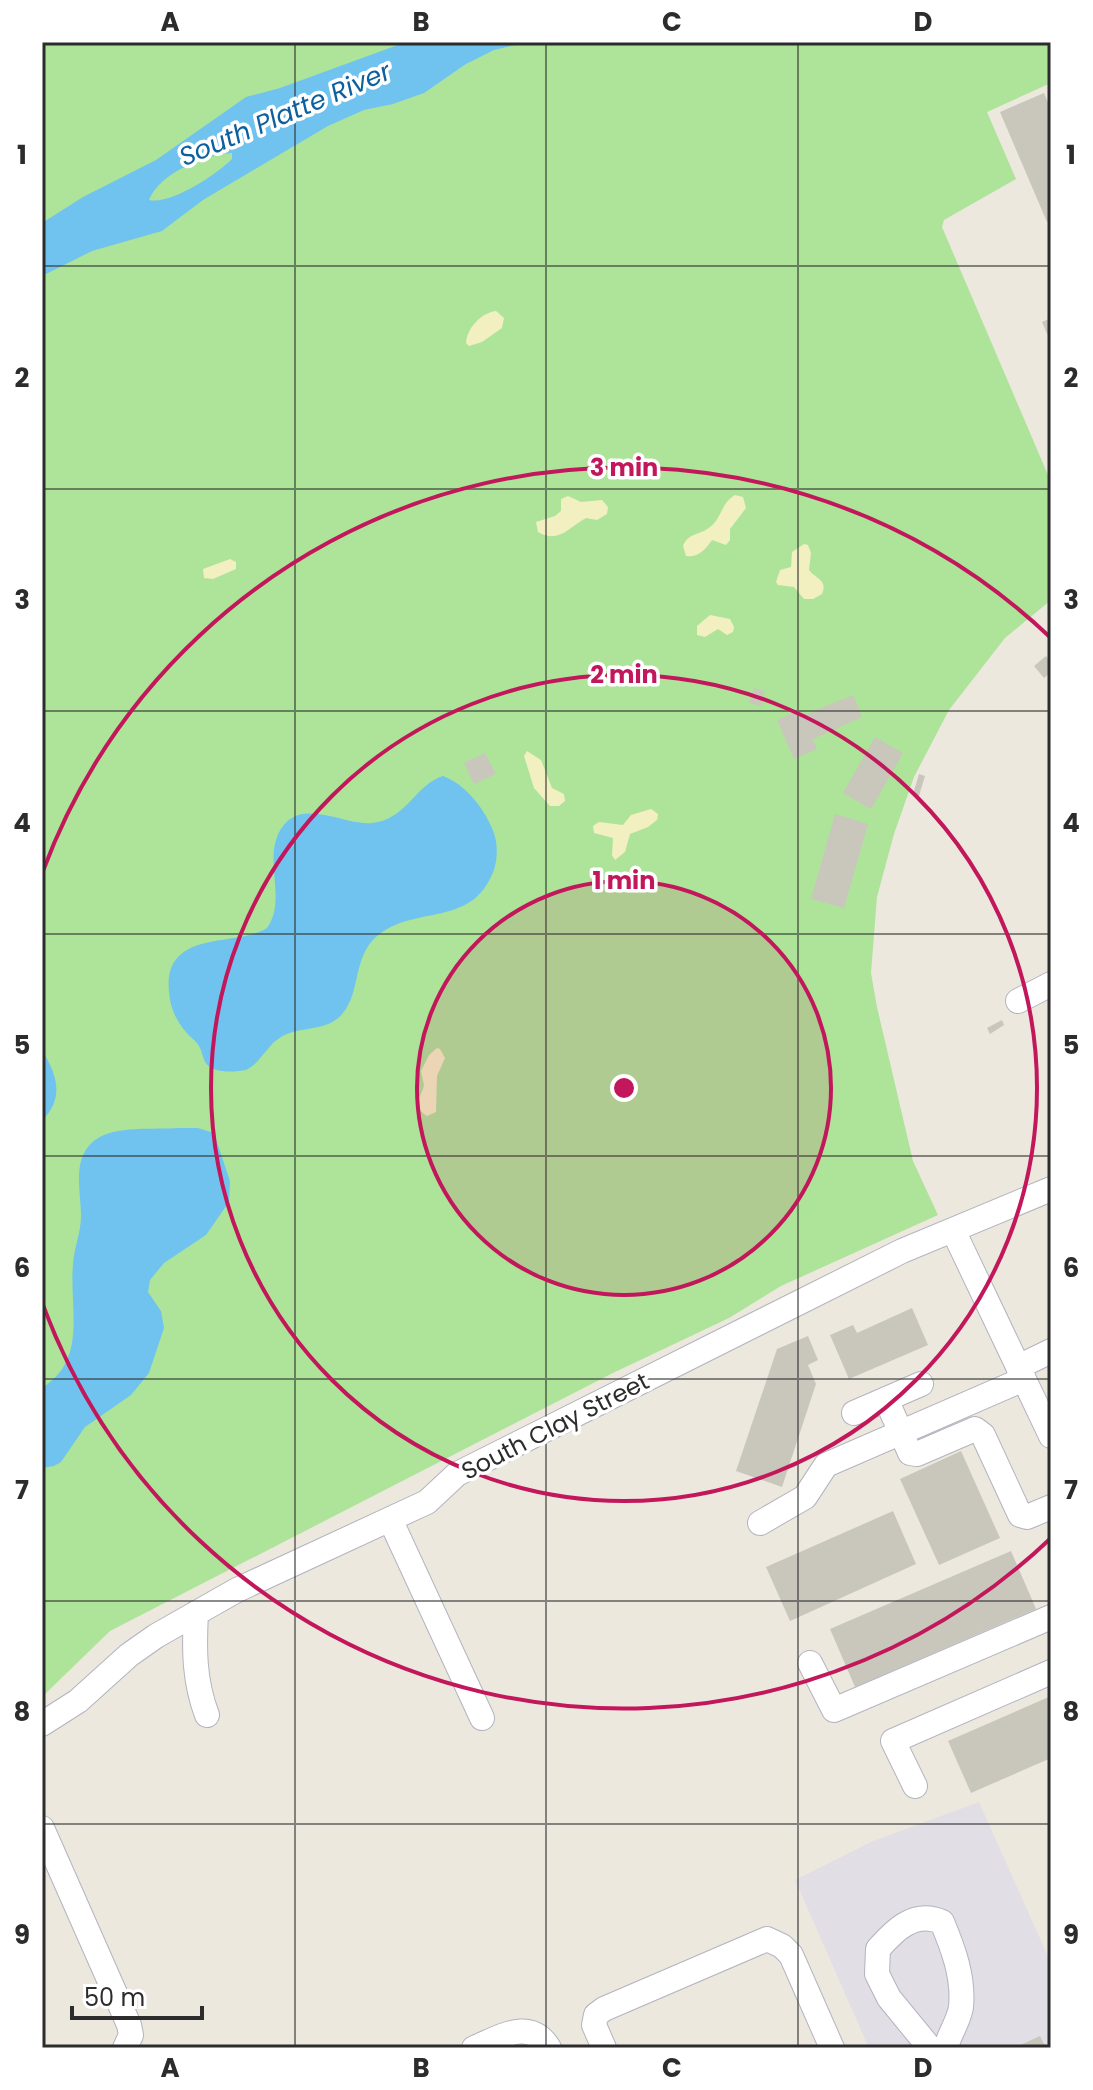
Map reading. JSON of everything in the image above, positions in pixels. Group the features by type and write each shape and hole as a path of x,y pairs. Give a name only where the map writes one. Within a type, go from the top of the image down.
{"street":[{"path":"1018,1001 1051,984"},
{"name":"South Clay Street","path":"42,1724 78,1701 129,1655 237,1590 427,1502 457,1474 902,1251 1051,1189"},
{"path":"953,1230 1051,1436"},
{"path":"760,1523 805,1497 826,1465 1021,1373 1051,1351"},
{"path":"854,1413 921,1384"},
{"path":"886,1399 910,1453 917,1454 975,1429 983,1435 1020,1515 1027,1517 1051,1507"},
{"path":"390,1519 482,1718"},
{"path":"196,1613 194,1649 197,1688 207,1715"},
{"path":"810,1663 834,1710 1051,1617"},
{"path":"915,1786 893,1741 1051,1672"},
{"path":"42,1828 129,2025 131,2035 125,2048"},
{"path":"930,2048 889,1998 877,1974 878,1949 892,1934 908,1921 932,1918 942,1922 953,1947 960,1976 961,2008 946,2048"},
{"path":"604,2048 594,2025 596,2015 604,2009 767,1939 782,1946 791,1955 832,2048"},
{"path":"474,2048 522,2029 541,2040"}],"shaded area":[{"path":"979,1802 1051,1963 1051,2048 869,2048 795,1880 871,1842"}],"green space":[{"path":"42,42 1051,42 1051,83 987,112 1016,179 944,220 942,227 1051,482 1051,600 1005,638 949,710 914,777 877,897 871,973 877,1007 913,1161 938,1215 781,1286 729,1318 613,1373 110,1631 42,1697"}],"sand":[{"path":"496,311 504,318 502,328 482,342 469,346 466,343 472,327 480,318"},
{"path":"735,495 743,497 746,508 730,529 730,540 726,545 712,540 698,554 686,556 685,542 714,523"},
{"path":"568,496 581,502 602,500 608,507 607,514 597,520 586,518 558,535 538,532 536,522 555,516 561,511 561,499"},
{"path":"804,544 808,545 811,553 809,570 823,586 822,594 813,599 804,599 794,587 776,582 780,570 791,567 792,552"},
{"path":"230,559 236,562 236,569 213,579 204,578 203,569"},
{"path":"710,615 730,619 733,632 727,635 718,629 705,637 697,635 697,626"},
{"path":"527,751 541,760 552,788 564,794 565,801 559,806 550,806 534,788 524,756"},
{"path":"651,809 658,814 657,820 630,834 625,852 615,860 612,855 613,838 594,833 593,826 599,822 623,825 631,815"},
{"path":"437,1048 445,1058 437,1076 436,1112 427,1116 417,1105 424,1085 421,1071 429,1055"}],"water":[{"name":"South Platte River","path":"406,42 528,42 494,50 466,64 424,93 364,110 328,126 203,200 162,231 92,251 42,276 42,223 83,197 156,160 246,97 280,88","holes":["232,153 232,159 205,180 181,193 149,200 163,182 184,167 221,154"]},
{"path":"443,776 472,797 484,812 494,833 497,849 495,865 484,888 472,901 457,908 408,920 377,936 364,953 349,1004 337,1019 281,1037 246,1070 224,1071 208,1066 199,1045 184,1030 174,1012 169,992 170,972 177,958 189,949 254,934 267,928 276,895 274,848 285,824 295,816 307,814 360,823 384,820 394,816 425,786"},
{"path":"42,1050 55,1077 56,1095 42,1121"},
{"path":"198,1128 214,1133 230,1181 229,1202 206,1235 164,1263 150,1280 148,1292 161,1311 164,1328 149,1373 131,1395 85,1427 61,1462 42,1468 42,1388 66,1363 71,1348 73,1264 81,1222 79,1175 83,1156 95,1140 113,1132"}],"building":[{"path":"1044,93 1051,110 1051,220 1047,222 1000,112"},
{"path":"1051,318 1051,343 1042,322"},
{"path":"1046,656 1051,662 1051,672 1044,678 1034,666"},
{"path":"754,688 765,691 761,706 749,703"},
{"path":"853,695 862,717 813,739 817,749 794,759 777,720 800,710 802,716"},
{"path":"875,737 903,753 871,809 843,793"},
{"path":"485,753 496,774 474,784 464,763"},
{"path":"919,774 925,776 919,796 913,794"},
{"path":"835,814 868,824 844,908 811,899"},
{"path":"1002,1020 1004,1025 990,1034 987,1028"},
{"path":"912,1308 928,1345 849,1379 830,1335 853,1325 857,1333"},
{"path":"808,1336 818,1360 808,1365 816,1384 782,1487 736,1471 777,1349"},
{"path":"961,1451 1000,1538 939,1565 900,1479"},
{"path":"893,1511 916,1564 790,1621 766,1567"},
{"path":"1011,1551 1036,1609 855,1687 830,1629"},
{"path":"1051,1696 1051,1758 971,1793 948,1741"},
{"path":"1040,2036 1046,2048 1014,2048"}]}
